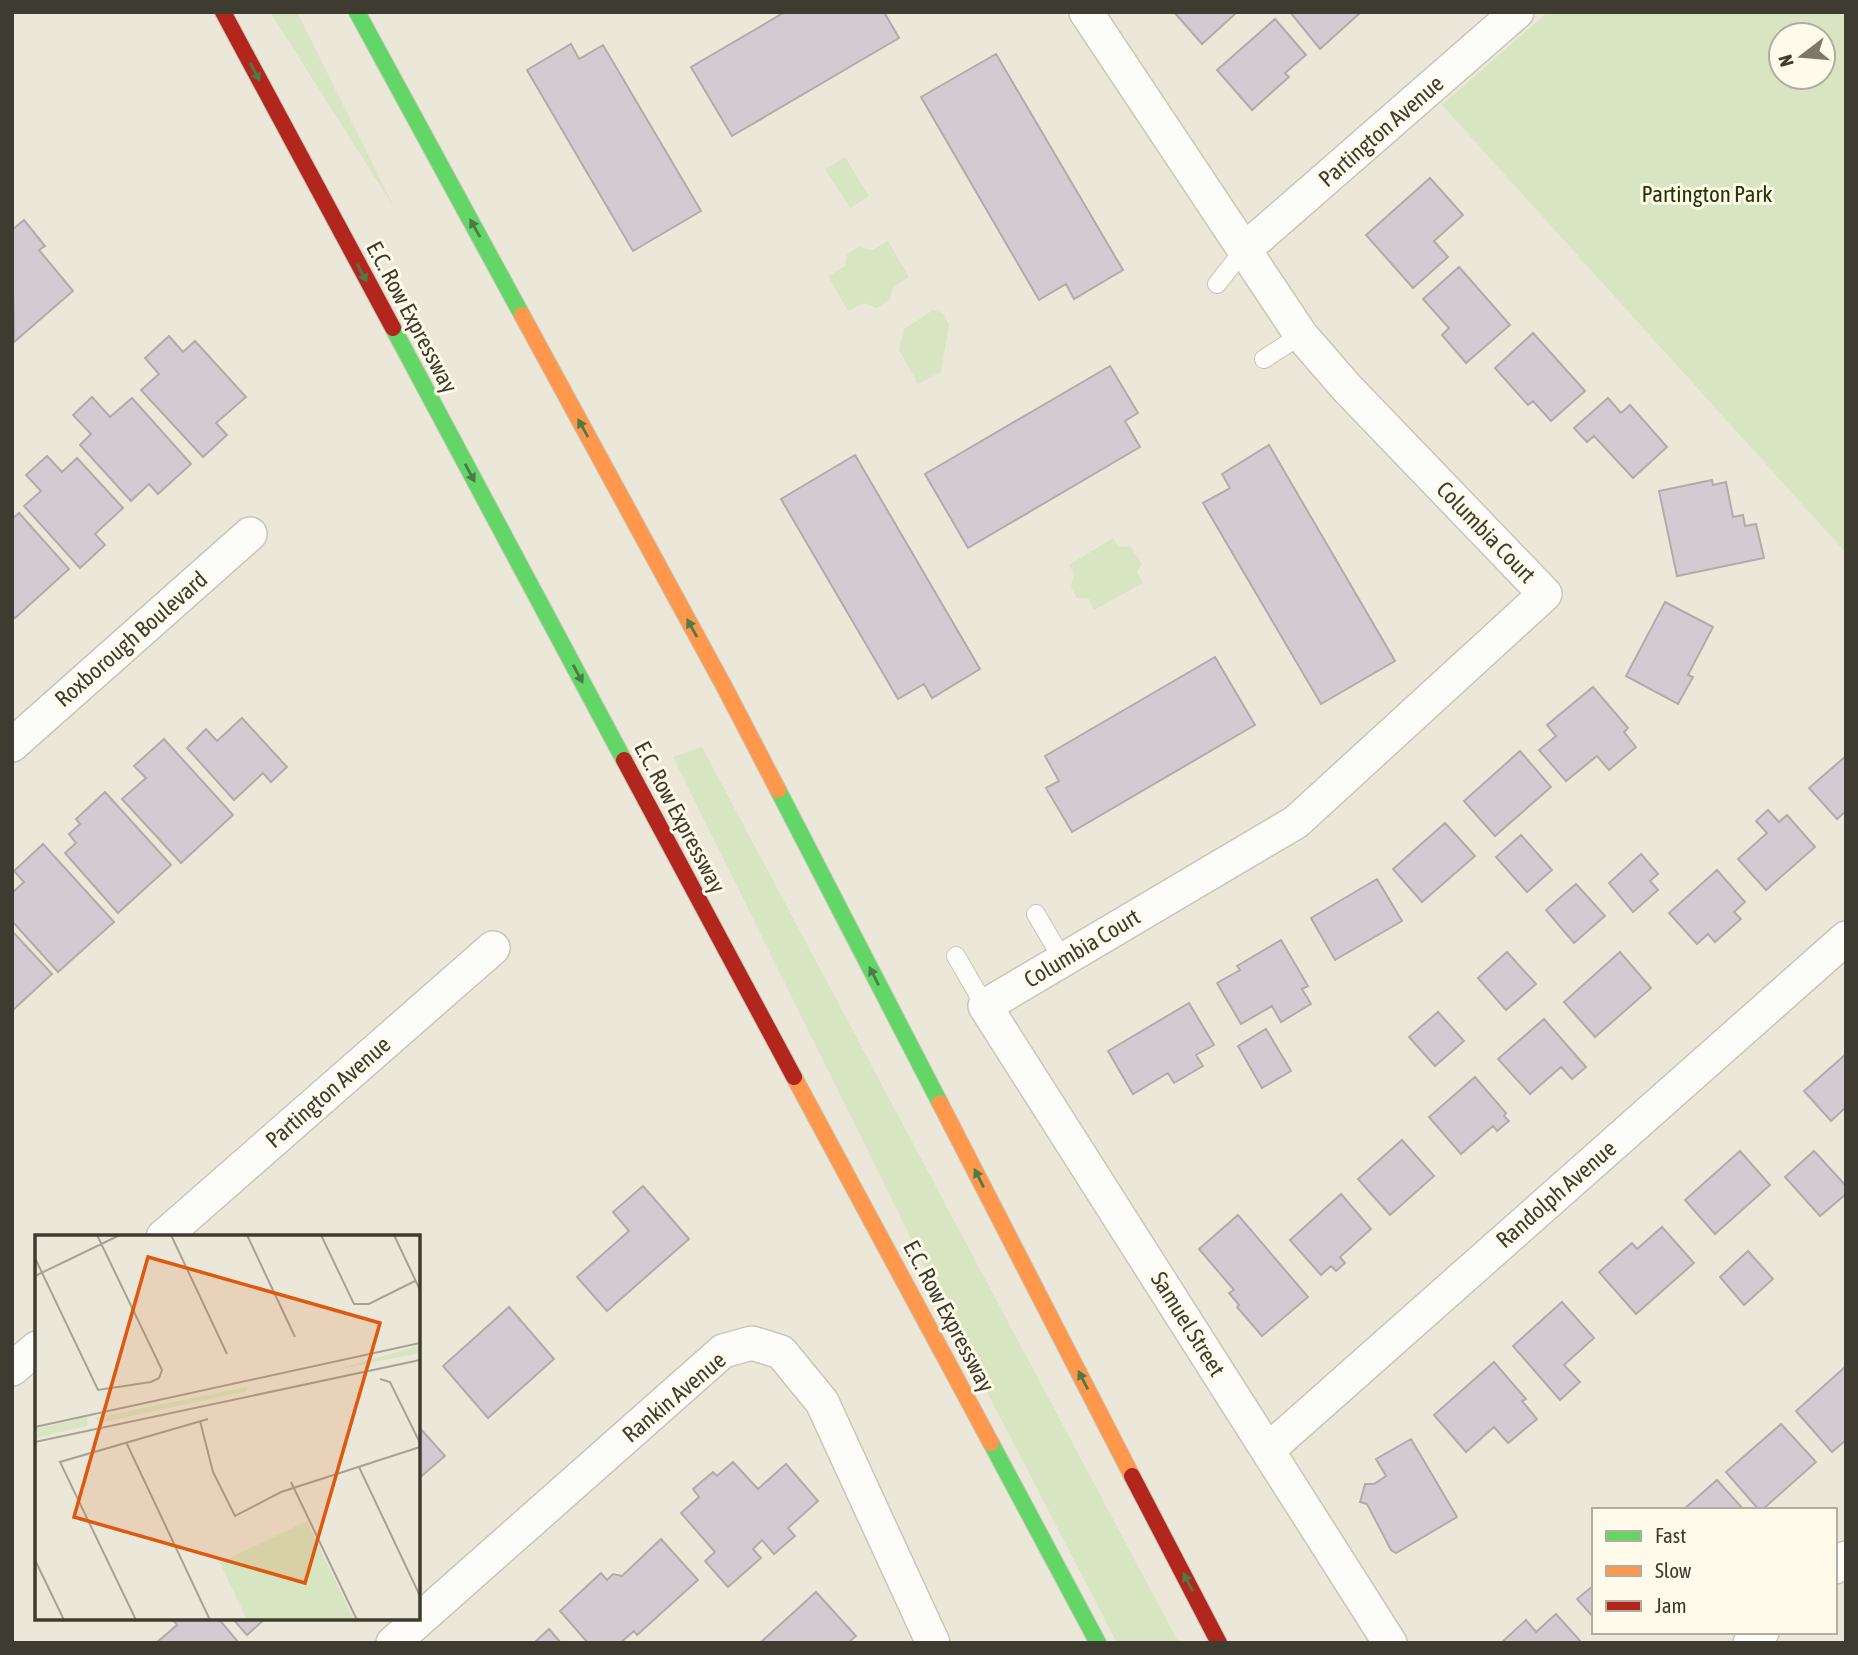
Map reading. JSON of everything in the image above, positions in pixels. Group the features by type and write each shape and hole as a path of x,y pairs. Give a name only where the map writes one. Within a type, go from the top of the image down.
{"highway":[{"name":"E.C. Row Expressway","path":"222,12 1098,1643"},
{"path":"357,12 725,688 1219,1643"}],"street":[{"name":"Columbia Court","path":"985,1006 1296,822 1545,594 1347,388 1301,335 1086,12"},
{"name":"Partington Avenue","path":"1244,250 1517,12"},
{"name":"Roxborough Boulevard","path":"12,744 250,534"},
{"name":"Randolph Avenue","path":"1268,1450 1846,938"},
{"name":"Partington Avenue","path":"165,1235 493,948"},
{"name":"Samuel Street","path":"985,1006 1390,1643"},
{"name":"Rankin Avenue","path":"420,1619 723,1351 752,1343 781,1352 822,1402 933,1643"},
{"path":"12,1369 35,1350"},
{"name":"Rankin Avenue","path":"393,1643 419,1620"}],"lane":[{"path":"1217,284 1244,250"},
{"path":"1264,359 1301,335"},
{"path":"1036,914 1063,960"},
{"path":"956,956 985,1006"}],"green space":[{"path":"270,12 297,12 395,209"},
{"name":"Partington Park","path":"1548,12 1846,12 1846,553 1442,105"},
{"path":"845,157 869,196 850,208 825,169"},
{"path":"888,241 909,277 893,287 890,299 877,308 864,303 848,311 828,276 845,266 847,254 859,247 872,250"},
{"path":"933,310 943,313 949,325 941,372 918,384 899,350 904,329"},
{"path":"1113,538 1118,547 1130,546 1142,564 1137,572 1143,583 1094,610 1089,599 1077,598 1071,587 1074,574 1069,565"},
{"path":"702,747 1179,1643 1117,1643 987,1392 673,757"}],"building":[{"path":"785,12 884,12 899,38 732,136 691,67"},
{"path":"1174,12 1234,12 1235,14 1202,44"},
{"path":"1290,12 1361,12 1320,49"},
{"path":"1275,19 1306,55 1285,73 1289,77 1252,110 1217,70"},
{"path":"571,44 579,59 603,45 701,211 633,251 527,70"},
{"path":"996,54 1123,270 1074,299 1066,284 1039,300 921,97"},
{"path":"1430,178 1463,215 1434,241 1448,257 1413,288 1366,235"},
{"path":"24,220 45,246 39,250 73,291 14,342 12,230"},
{"path":"1459,267 1510,325 1466,363 1442,335 1449,328 1423,299"},
{"path":"1533,333 1585,391 1551,421 1533,401 1528,405 1495,368"},
{"path":"169,336 183,352 195,341 246,397 216,423 227,435 203,457 141,390 159,374 145,358"},
{"path":"1110,366 1138,413 1125,421 1140,447 968,548 925,474"},
{"path":"92,397 110,417 132,398 191,464 158,494 149,484 131,501 80,445 91,434 73,415"},
{"path":"1608,398 1621,413 1630,405 1667,447 1633,478 1594,436 1587,442 1574,428"},
{"path":"1269,445 1395,661 1321,704 1203,503 1230,488 1222,474"},
{"path":"855,455 980,669 932,698 924,684 898,699 781,499"},
{"path":"47,456 62,472 77,458 123,508 95,534 105,545 80,568 24,506 41,491 26,475"},
{"path":"1712,480 1713,485 1726,482 1733,517 1743,515 1745,526 1756,524 1764,558 1677,576 1659,491"},
{"path":"19,513 69,569 15,618 12,615 12,519"},
{"path":"1665,602 1713,627 1688,675 1693,677 1678,704 1626,676"},
{"path":"1215,657 1255,725 1072,832 1046,788 1059,781 1045,756"},
{"path":"1593,687 1628,728 1624,732 1636,747 1609,770 1597,756 1566,781 1539,750 1556,736 1547,725"},
{"path":"242,718 287,767 271,782 263,773 234,800 187,748 206,729 217,741"},
{"path":"164,739 233,815 181,863 122,799 146,778 134,766"},
{"path":"1520,751 1551,787 1495,836 1464,801"},
{"path":"1846,756 1846,811 1837,819 1809,788"},
{"path":"105,792 171,865 118,913 65,853 76,843 69,834 80,824 76,819"},
{"path":"1768,810 1779,822 1787,815 1815,847 1766,890 1738,859 1767,833 1756,821"},
{"path":"1445,823 1475,856 1422,902 1393,869"},
{"path":"1521,835 1552,870 1527,892 1496,857"},
{"path":"43,844 114,922 58,972 12,921 12,893 24,882 14,871"},
{"path":"1641,854 1658,874 1650,881 1658,890 1633,912 1609,883"},
{"path":"1717,870 1745,902 1734,912 1741,919 1715,942 1708,934 1697,944 1669,913"},
{"path":"1377,879 1402,921 1335,960 1311,918"},
{"path":"1576,884 1605,916 1574,943 1546,910"},
{"path":"12,931 52,974 12,1011"},
{"path":"1281,940 1308,986 1302,989 1311,1004 1281,1022 1272,1006 1241,1024 1217,983 1240,970 1237,966"},
{"path":"1507,952 1536,984 1506,1010 1478,978"},
{"path":"1620,952 1651,988 1595,1037 1564,1002"},
{"path":"1189,1003 1214,1045 1196,1055 1203,1066 1174,1083 1168,1073 1133,1094 1108,1051"},
{"path":"1438,1012 1464,1041 1435,1066 1409,1037"},
{"path":"1544,1019 1586,1067 1572,1079 1561,1067 1530,1094 1498,1059"},
{"path":"1266,1029 1291,1071 1262,1088 1238,1046"},
{"path":"1846,1054 1846,1107 1831,1121 1804,1091"},
{"path":"1475,1077 1506,1113 1504,1116 1509,1121 1497,1131 1493,1126 1461,1154 1429,1117"},
{"path":"1402,1140 1434,1176 1390,1215 1358,1179"},
{"path":"1740,1151 1770,1185 1715,1234 1685,1200"},
{"path":"1814,1151 1846,1186 1846,1194 1820,1216 1785,1177"},
{"path":"643,1186 689,1239 607,1311 577,1277 629,1231 613,1212"},
{"path":"1341,1194 1371,1229 1340,1257 1345,1263 1336,1271 1331,1266 1321,1275 1290,1240"},
{"path":"1238,1215 1308,1297 1262,1336 1237,1307 1239,1305 1229,1293 1234,1290 1199,1249"},
{"path":"1662,1227 1694,1263 1636,1314 1599,1272 1632,1243 1637,1249"},
{"path":"1748,1251 1773,1279 1744,1305 1720,1277"},
{"path":"1562,1302 1594,1338 1564,1365 1580,1382 1560,1400 1513,1346"},
{"path":"509,1307 554,1359 488,1418 443,1366"},
{"path":"1494,1362 1526,1399 1522,1401 1537,1419 1508,1443 1494,1427 1466,1452 1434,1415"},
{"path":"1846,1366 1846,1440 1832,1452 1796,1411"},
{"path":"1781,1424 1816,1462 1764,1508 1757,1508 1726,1472"},
{"path":"420,1428 445,1456 420,1477"},
{"path":"1411,1439 1457,1517 1396,1553 1391,1550 1367,1504 1360,1502 1365,1484 1374,1484 1386,1476 1376,1459"},
{"path":"733,1462 758,1489 786,1464 818,1501 788,1528 795,1536 774,1554 762,1540 753,1549 761,1558 728,1587 705,1561 715,1552 681,1513 699,1497 693,1489 713,1472 717,1476"},
{"path":"1717,1480 1742,1508 1685,1508"},
{"path":"661,1539 698,1580 637,1635 634,1631 620,1643 588,1643 560,1611 601,1573 607,1580 613,1574 622,1576"},
{"path":"1592,1587 1592,1616 1577,1599"},
{"path":"816,1592 856,1636 848,1643 760,1643"},
{"path":"1556,1614 1582,1643 1501,1643 1526,1620 1536,1632"},
{"path":"173,1620 220,1620 239,1643 156,1643 177,1625"},
{"path":"234,1620 264,1620 247,1635"},
{"path":"549,1629 561,1643 534,1643"}],"traffic: fast":[{"path":"357,12 522,315"},
{"path":"393,328 624,760"},
{"path":"778,790 940,1103"},
{"path":"991,1443 1098,1643"}],"traffic: slow":[{"path":"522,315 778,790"},
{"path":"794,1077 991,1443"},
{"path":"940,1103 1132,1476"}],"traffic: jam":[{"path":"223,12 393,328"},
{"path":"624,760 794,1077"},
{"path":"1132,1476 1219,1643"}]}
